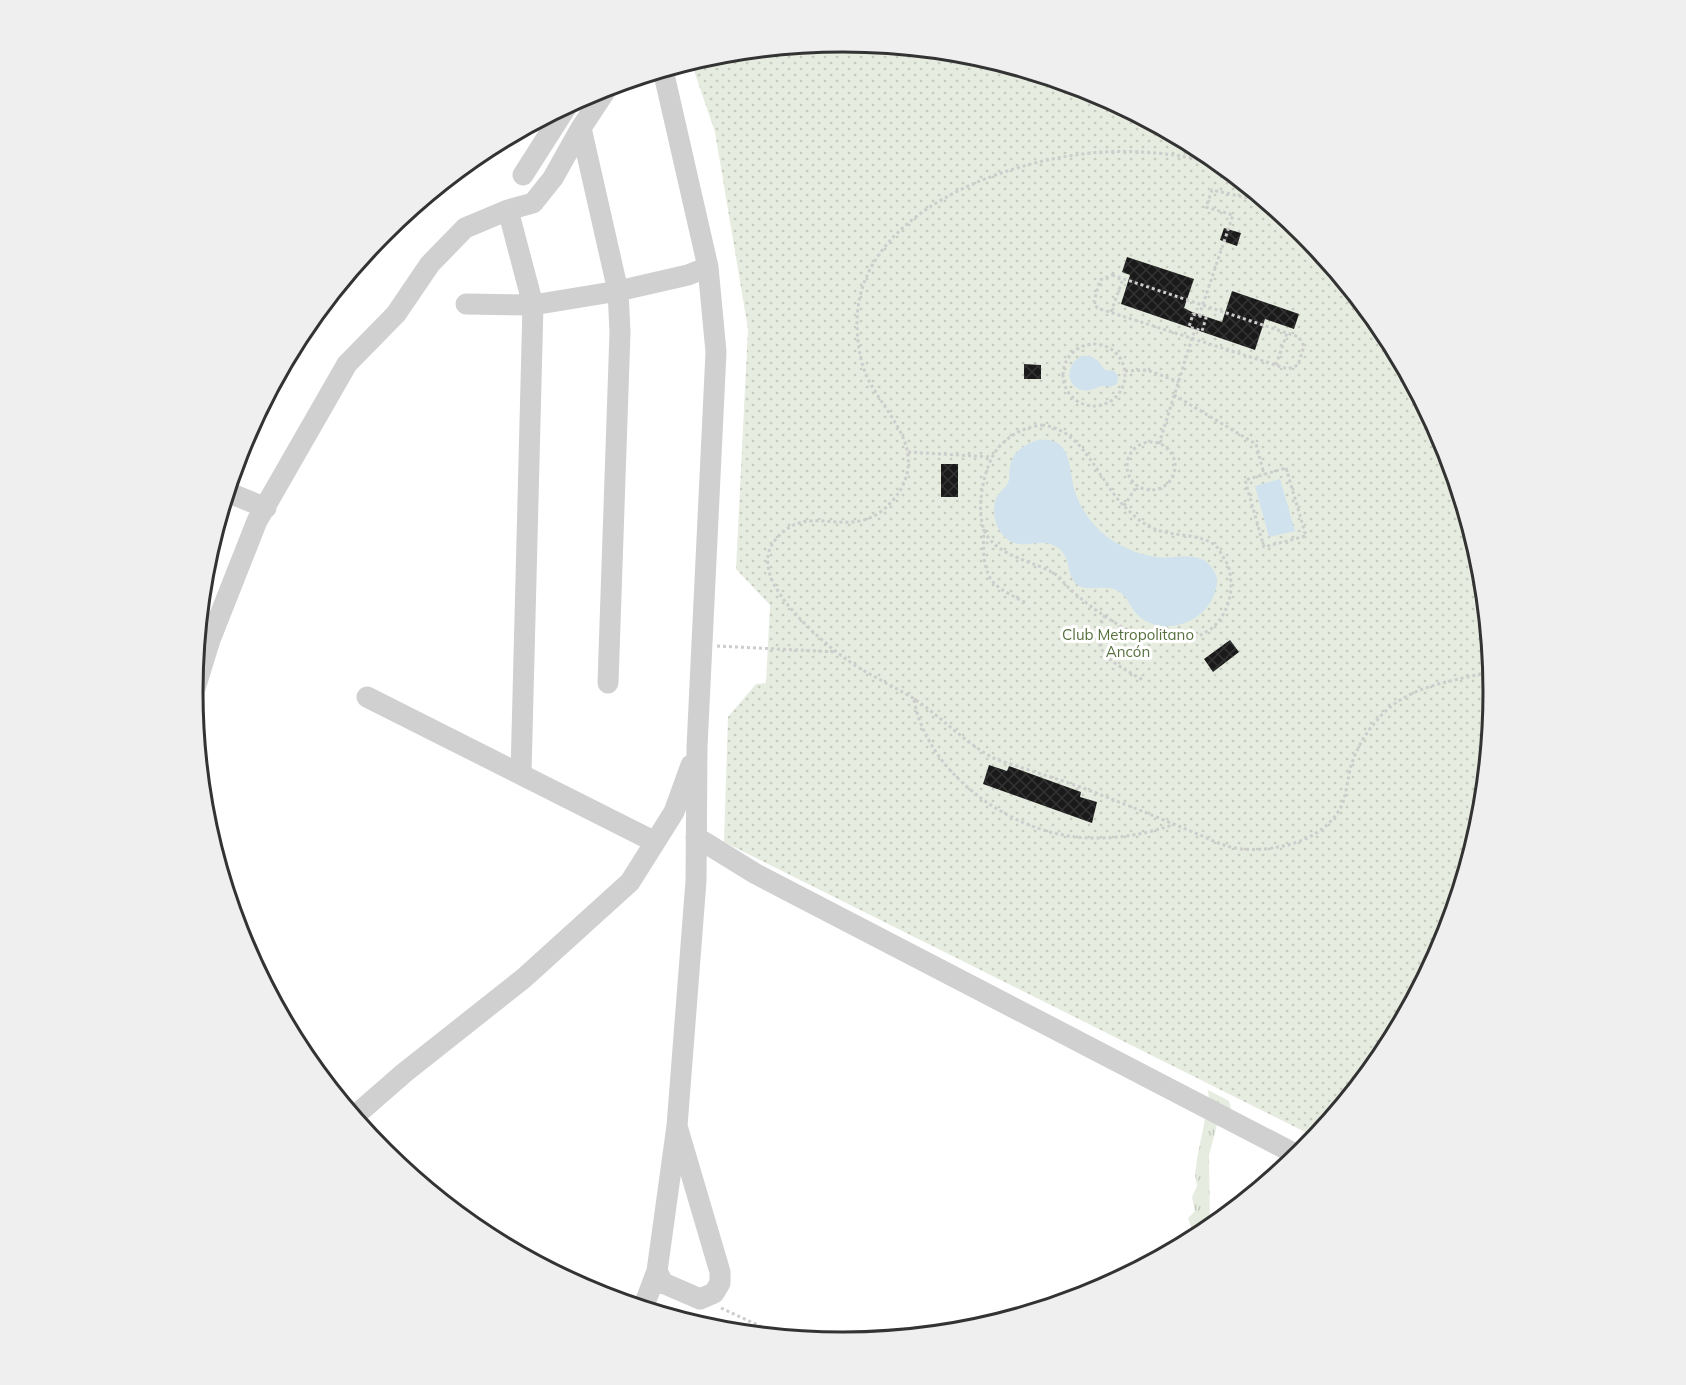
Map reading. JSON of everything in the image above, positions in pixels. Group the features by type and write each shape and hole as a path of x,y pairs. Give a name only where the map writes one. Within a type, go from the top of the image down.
{"street":[{"path":"645,1302 657,1271 677,1126 696,881 697,747 716,352 708,267 665,78"},
{"path":"204,660 257,520 348,364 396,314 430,264 465,228 508,210 533,203 553,178 599,101"},
{"path":"523,175 558,120"},
{"path":"581,128 618,291 620,332 608,683"},
{"path":"508,210 533,305 521,774"},
{"path":"465,304 533,305 618,291 688,275 708,267"},
{"path":"235,495 266,508"},
{"path":"367,697 655,842"},
{"path":"360,1111 404,1073 524,978 630,882 674,812 697,747"},
{"path":"696,837 756,874 1290,1151"},
{"path":"657,1271 663,1283 700,1299 714,1293 720,1283 720,1272 677,1126"}],"path":[{"path":"1198,159 1128,152 1082,154 1040,161 984,180 936,203 895,234 878,255 870,270 861,295 857,320 859,347 865,371 878,396 897,423 907,446 909,468 903,487 892,502 873,517 851,522 812,520 796,523 780,534 770,547 767,564 773,584 788,605 838,652 856,666 914,699 990,757 1101,795 1230,848 1279,847 1303,841 1324,829 1341,807 1351,766 1361,743 1371,726 1390,707 1428,687 1483,674"},
{"path":"1199,316 1233,215 1206,207 1212,190 1249,198"},
{"path":"1112,275 1123,279 1302,339 1304,348 1296,368 1288,369 1192,339 1095,305 1094,296 1100,280 1112,275"},
{"path":"1111,312 1123,279"},
{"path":"1193,314 1206,318 1202,331 1195,329 1189,327 1193,314"},
{"path":"1159,444 1195,329"},
{"path":"1276,365 1287,333"},
{"path":"1093,343 1113,350 1121,359 1125,371 1125,380 1116,397 1099,406 1079,403 1066,389 1063,379 1063,369 1073,351 1083,345 1093,343"},
{"path":"1125,371 1147,370 1179,382"},
{"path":"1174,395 1256,444 1264,474"},
{"path":"1042,425 1052,426 1066,432 1075,440 1109,490 1124,506 1154,529 1204,540 1216,546 1227,562 1231,575 1229,603 1212,628 1182,641 1154,640 1140,636 1105,615 1071,590 1058,576 1000,549 987,536 981,519 980,503 992,457 999,447 1020,430 1042,425"},
{"path":"1146,443 1159,444 1168,449 1175,464 1172,479 1167,485 1152,491 1137,486 1128,473 1129,458 1139,446 1146,443"},
{"path":"908,452 992,457"},
{"path":"1286,468 1306,536 1264,547 1245,480 1264,474 1286,468"},
{"path":"1124,506 1137,486"},
{"path":"984,527 984,552 989,575 994,583 1026,603"},
{"path":"1105,615 1098,631 1102,653 1143,680"},
{"path":"702,646 838,652"},
{"path":"914,699 917,720 941,759 955,776 976,794 1010,816 1050,832 1076,837 1116,837 1157,830 1173,824"},
{"path":"700,1299 763,1327"}],"green space":[{"name":"Club Metropolitano Ancón","path":"843,52 927,58 1009,74 1049,86 1088,101 1163,138 1199,160 1265,211 1296,240 1351,303 1397,373 1417,409 1449,487 1471,568 1482,651 1482,734 1478,776 1471,817 1449,898 1417,976 1375,1048 1351,1082 1307,1133 724,842 728,717 756,684 766,683 770,605 736,569 748,329 715,132 694,70 759,58"},
{"path":"1208,1090 1229,1101 1231,1109 1218,1121 1209,1155 1210,1217 1192,1229 1188,1218 1195,1211 1192,1197 1197,1186 1195,1175 1197,1159 1209,1099"}],"water":[{"path":"1081,356 1092,357 1105,370 1114,371 1118,376 1117,384 1086,391 1072,384 1070,369"},
{"path":"1038,440 1058,443 1063,449 1081,506 1090,520 1107,537 1123,547 1145,555 1164,558 1196,557 1209,564 1216,575 1217,584 1212,600 1205,609 1196,617 1175,626 1152,624 1141,618 1118,591 1078,585 1071,577 1065,556 1057,547 1043,543 1015,543 1002,534 994,515 996,499 1006,487 1013,457 1024,446"},
{"path":"1280,479 1295,531 1269,537 1255,486"}],"building":[{"path":"1224,228 1241,233 1237,246 1220,240"},
{"path":"1127,257 1194,279 1184,308 1192,312 1222,322 1232,291 1299,314 1294,329 1265,319 1255,350 1121,304 1130,275 1122,272"},
{"path":"1024,364 1041,365 1041,379 1024,379"},
{"path":"941,464 958,464 958,497 941,497"},
{"path":"1230,640 1239,652 1213,672 1204,659"},
{"path":"989,765 1007,771 1009,766 1081,792 1080,797 1097,802 1092,823 983,784"}]}
